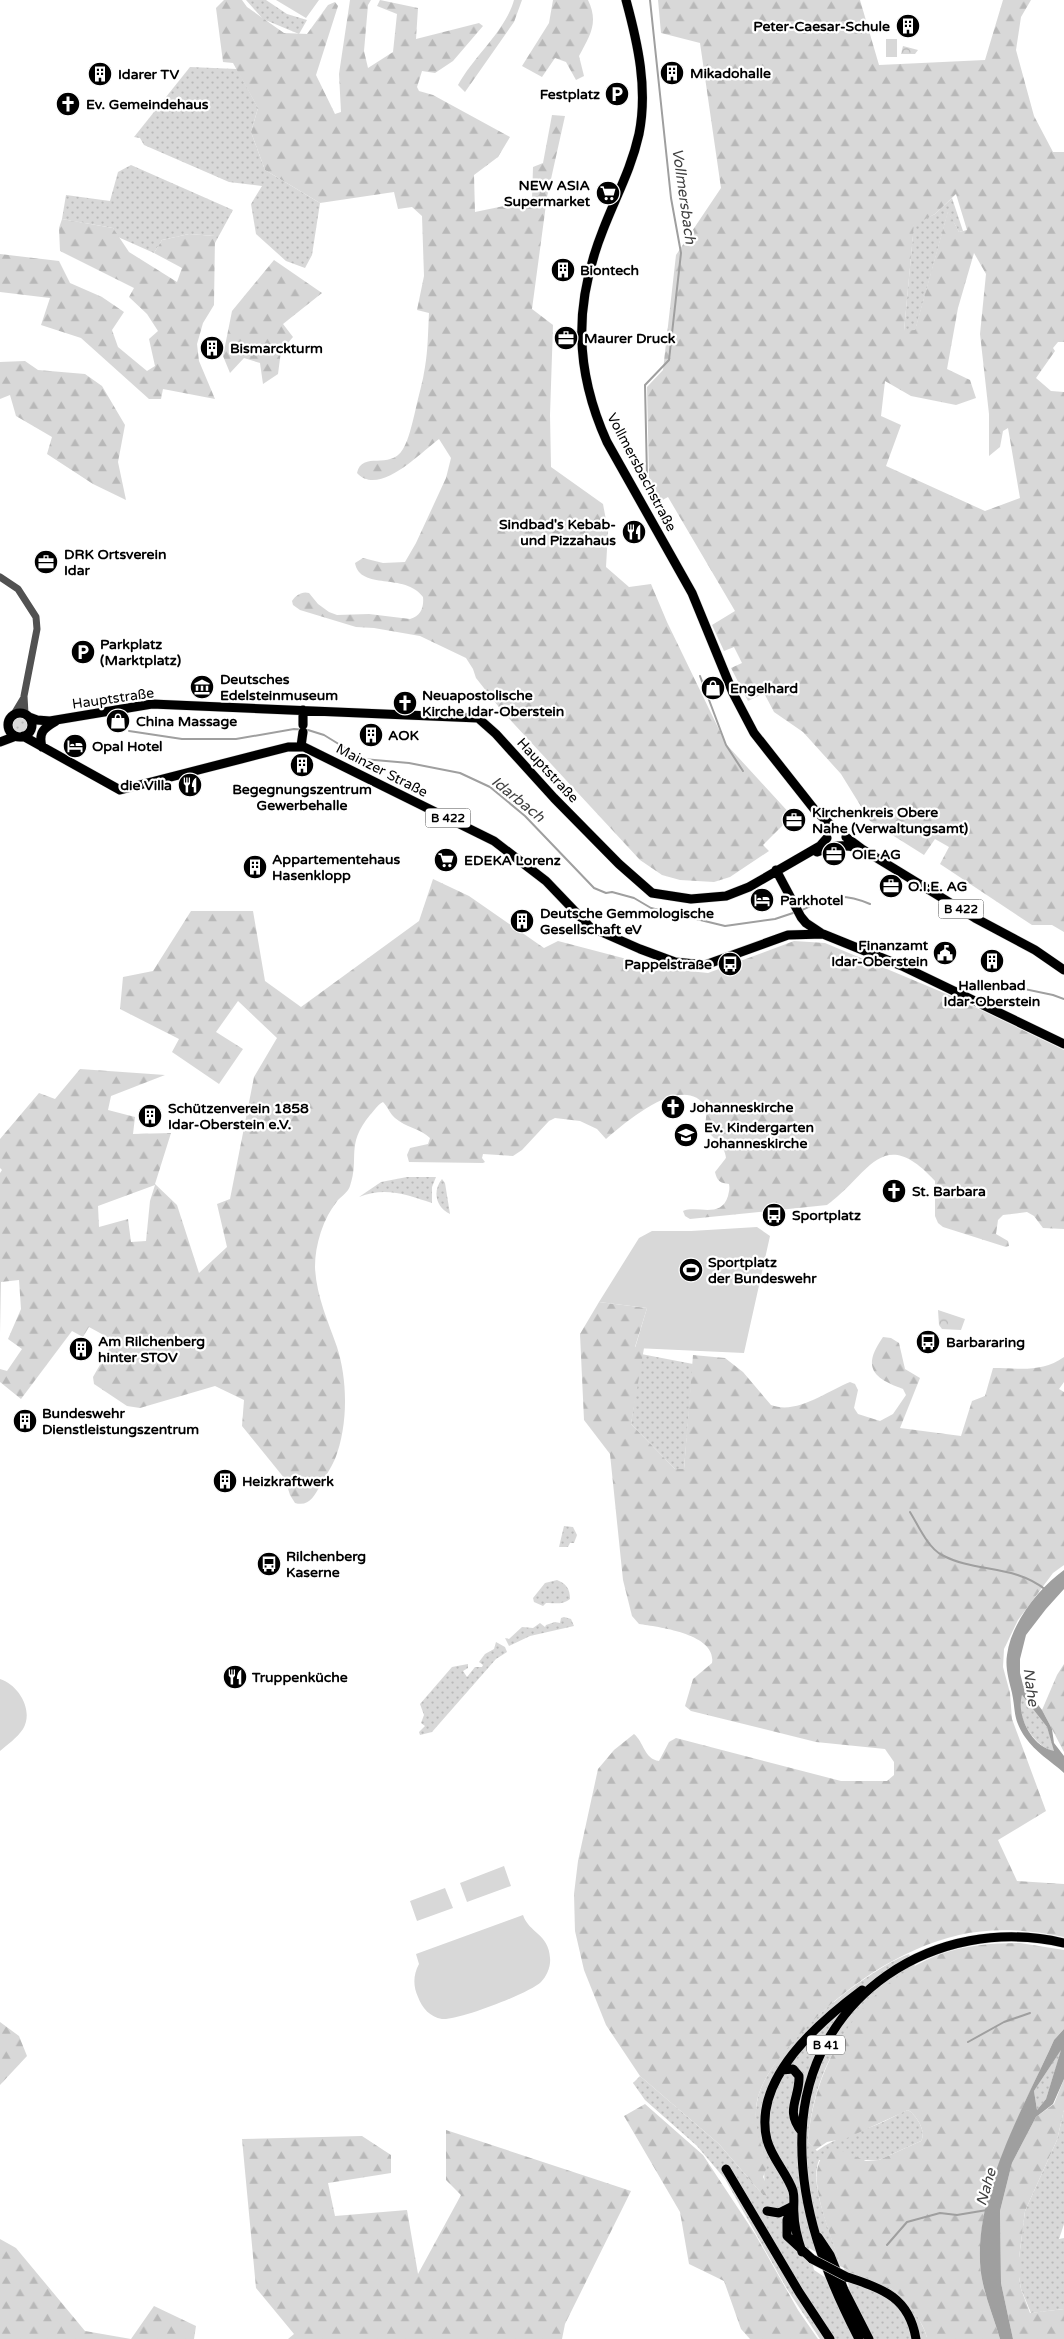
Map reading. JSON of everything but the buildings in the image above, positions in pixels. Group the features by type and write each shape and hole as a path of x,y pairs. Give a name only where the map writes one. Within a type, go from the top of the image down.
{"main road":[{"name":"Vollmersbachstraße","path":"626,0 640,57 641,122 631,164 601,236 583,293 582,358 588,391 596,417 607,442 692,593 742,712 764,747 835,838"},
{"name":"Hauptstraße","path":"27,715 43,721 152,704 478,718 496,734 612,857 652,893 679,898 716,898 742,891 835,838 862,849 1063,969"},
{"path":"8,726 11,733 42,747 113,788 124,790 288,747 301,746 303,710"},
{"name":"B 422","path":"14,714 27,715"},
{"path":"0,737 14,714"},
{"path":"0,742 19,736 31,729 27,715"},
{"path":"42,747 40,739 43,729 61,719"},
{"name":"Mainzer Straße","path":"301,746 311,749 494,841 546,881 590,927 640,950 675,962 705,965 788,935 823,934 902,966 1064,1044"},
{"name":"B 422","path":"776,870 797,911 806,923 823,934"},
{"name":"B 422","path":"788,935 806,923"},
{"name":"B 41","path":"859,2339 830,2279 815,2233 803,2171 802,2132 809,2090 825,2046 851,2008 885,1976 912,1959 947,1945 982,1938 1020,1936 1064,1943"},
{"path":"802,2252 795,2229 792,2188 770,2148 765,2126 769,2095 782,2070 807,2039 831,2015 857,1994 885,1976"},
{"path":"782,2070 793,2070 799,2076 792,2114 796,2125 802,2132"},
{"path":"726,2169 799,2292 830,2339"},
{"path":"767,2211 779,2213 792,2204"},
{"path":"792,2204 787,2220 787,2236 802,2252 812,2259 847,2277 888,2293 903,2306 910,2318 916,2339"},
{"path":"815,2233 830,2255 848,2298 869,2339"},
{"path":"909,2339 910,2318"}],"street":[{"path":"0,577 18,589 36,617 37,629 24,696 14,714"},
{"path":"24,696 27,715"}],"green space":[{"path":"224,0 242,0 247,7 284,33 307,34 328,5 335,2 338,6 316,75 335,114 341,112 339,74 350,0 371,0 368,5 364,51 368,68 393,52 397,14 377,6 380,0 418,8 416,39 479,23 483,26 453,61 435,73 422,71 417,87 419,91 433,95 510,137 498,157 474,175 475,212 532,200 533,167 543,163 552,115 565,116 547,197 532,309 553,325 550,415 551,467 603,504 608,531 606,567 629,587 651,584 667,622 726,744 792,816 763,845 769,851 730,877 714,882 680,880 662,875 640,860 502,711 476,678 466,658 420,636 374,628 356,627 300,610 293,605 292,601 299,594 309,593 318,604 337,615 369,614 410,619 417,616 422,608 423,597 415,590 405,585 365,577 355,563 363,558 383,563 405,562 416,543 446,478 451,458 439,439 411,462 388,476 376,480 366,479 357,473 360,466 364,463 391,459 397,455 403,449 409,436 424,373 428,340 429,313 417,310 424,276 422,216 412,207 398,209 394,192 320,203 265,170 251,132 258,108 233,63 223,62 216,8"},
{"path":"246,0 266,0 287,14 307,20 299,34 263,19"},
{"path":"276,0 319,0 306,18"},
{"path":"514,0 522,0 514,22 465,92 458,85 497,33"},
{"path":"553,0 588,0 591,8 593,15 592,29 579,56 584,76 576,80 566,62 555,58 542,77 522,66 549,23"},
{"path":"658,0 860,0 879,65 985,60 1003,0 1031,0 1021,17 1016,50 1034,116 1053,152 1064,152 1064,342 1058,342 1053,348 1055,351 1036,378 1051,391 1064,392 1064,932 1052,925 1032,925 940,864 949,847 935,839 924,855 870,821 841,774 803,732 774,712 764,693 748,701 731,668 742,663 734,647 724,651 712,625 735,611 668,497 655,504 649,477 647,387 663,370 676,255 721,188 700,43 661,33","holes":["956,194 967,230 959,232 948,211 915,330 904,331 914,225 935,214","974,253 986,274 980,334 989,414 989,456 1000,447 1003,431 1008,428 1020,498 985,511 886,466 901,425 881,416 885,381 911,396 956,405 976,398 970,380 947,369 958,308"]},
{"path":"886,39 897,39 897,57 886,57"},
{"path":"903,46 918,50 915,54 901,54"},
{"path":"190,67 237,69 258,108 251,132 265,170 320,203 312,255 305,268 286,261 256,234 251,204 262,186 229,182 144,145 140,138 134,137"},
{"path":"131,165 233,210 215,243 215,236 189,234 162,240 154,253 118,237 113,228 62,219 66,195 110,201 118,172"},
{"path":"952,198 963,231 959,232 948,212 915,331 904,331 914,224 935,214"},
{"path":"62,219 113,228 129,252 177,282 182,268 154,253 162,240 189,234 215,236 214,305 203,323 197,344 199,361 215,399 163,389 161,399 149,399 81,338 41,325 50,298 0,292 0,254 59,261 70,283 102,297 124,312 112,330 118,347 147,371 155,366 149,339 158,331 147,314 129,297 134,288 60,251 59,228"},
{"path":"274,260 322,293 283,324 293,337 281,351 278,374 263,384 260,363 244,358 230,373 223,356 232,311"},
{"path":"25,361 38,370 85,374 102,386 125,425 118,462 126,500 93,484 47,454 52,437 16,416 10,395 0,399 0,362"},
{"path":"17,718 23,718 27,725 23,732 17,732 13,728 13,722"},
{"path":"433,879 469,896 544,948 558,941 661,968 708,973 794,941 825,943 956,998 1064,1050 1064,1229 1043,1228 1034,1216 1027,1212 1003,1215 998,1220 996,1234 1008,1241 1009,1246 1006,1247 943,1227 938,1223 935,1216 935,1181 917,1164 902,1156 889,1155 877,1160 827,1205 690,1219 685,1216 683,1211 715,1209 725,1203 729,1184 719,1181 715,1172 726,1158 721,1145 705,1127 707,1108 697,1098 684,1095 670,1097 656,1103 627,1121 606,1139 597,1129 580,1121 555,1118 549,1121 522,1150 513,1156 483,1154 482,1158 485,1162 483,1163 409,1162 407,1155 410,1148 428,1144 430,1138 399,1121 383,1102 377,1106 362,1126 355,1143 353,1176 350,1186 328,1215 316,1250 315,1267 318,1288 341,1360 345,1403 342,1432 335,1459 310,1500 300,1504 295,1503 290,1495 285,1479 242,1426 244,1400 215,1386 140,1408 127,1406 94,1384 93,1377 109,1349 109,1338 89,1327 83,1337 72,1331 21,1399 0,1382 0,1369 7,1371 22,1349 8,1339 21,1309 19,1280 1,1282 0,1333 0,1173 2,1170 0,1168 0,1139 39,1093 55,1099 80,1069 165,1075 111,1096 108,1110 135,1117 133,1134 171,1133 155,1184 177,1205 199,1273 227,1247 217,1204 230,1199 254,1077 277,1038 238,1001 216,1032 243,1049 219,1084 172,1052 179,1039 120,1009 123,977 153,971 191,911 253,911 265,981 301,1007 419,921","holes":["155,1185 150,1201 146,1241 131,1242 128,1219 99,1227 98,1206"]},
{"path":"407,1177 436,1177 432,1187 432,1203 387,1192 378,1192 359,1197 381,1182"},
{"path":"442,1179 445,1183 450,1214 441,1208 437,1199 437,1189"},
{"name":"Sportplatz der Bundeswehr","path":"757,1227 770,1236 744,1353 635,1348 647,1308 599,1302 639,1238 652,1231"},
{"path":"599,1302 647,1308 635,1347 644,1348 631,1424 675,1469 684,1469 693,1355 725,1358 743,1372 771,1405 781,1407 791,1407 812,1401 850,1382 855,1384 858,1390 854,1408 858,1414 880,1421 893,1414 906,1395 903,1389 892,1385 878,1376 872,1364 873,1356 883,1337 891,1338 899,1343 905,1369 920,1378 900,1428 961,1436 972,1401 985,1396 993,1368 1039,1368 1064,1357 1064,1382 1059,1389 1064,1392 1064,1565 1053,1573 1018,1620 1004,1649 1003,1667 1010,1693 1012,1719 1046,1811 998,1840 1017,1881 1064,1884 1064,1937 1025,1931 998,1930 959,1935 934,1942 886,1964 864,1978 823,2011 777,2061 759,2094 756,2118 760,2141 768,2164 763,2177 766,2183 767,2196 763,2195 719,2144 640,2076 606,2025 584,1970 575,1931 574,1894 578,1861 598,1769 614,1750 634,1734 647,1754 654,1760 659,1761 669,1742 676,1738 841,1781 887,1781 894,1775 894,1762 885,1749 816,1742 691,1711 685,1706 693,1679 712,1663 711,1653 706,1645 696,1639 672,1630 639,1624 632,1616 623,1580 610,1454 584,1420 580,1334"},
{"path":"938,1310 965,1319 961,1330 942,1329 939,1325"},
{"path":"641,1354 693,1364 684,1469 675,1469 631,1424"},
{"path":"564,1526 573,1527 577,1535 574,1543 570,1543 568,1547 559,1547"},
{"path":"557,1580 567,1587 570,1599 562,1603 546,1603 543,1606 534,1602 533,1598 545,1583"},
{"path":"561,1618 571,1619 574,1626 530,1636 509,1646 505,1638 509,1639 522,1627 533,1628 540,1623 545,1627 555,1622 560,1623"},
{"path":"496,1642 505,1647 507,1652 496,1659 432,1732 420,1735 419,1732 425,1726 421,1723 424,1715 420,1704 452,1667 468,1664 468,1668 463,1671 467,1677 475,1667 482,1667 483,1665 479,1662 485,1654 494,1649"},
{"path":"1064,1664 1064,1752 1042,1710 1057,1675"},
{"path":"0,1679 7,1682 19,1693 26,1707 27,1714 23,1729 0,1751"},
{"path":"1022,1695 1047,1727 1055,1752 1040,1744 1023,1721 1020,1703"},
{"path":"504,1866 511,1886 467,1902 460,1883"},
{"path":"445,1888 453,1908 417,1921 410,1901"},
{"path":"523,1915 530,1926 543,1939 549,1950 549,1968 541,1982 523,1993 462,2016 442,2019 434,2016 424,2008 415,1989 414,1980 419,1964 416,1954"},
{"path":"1020,1943 1064,1950 1064,2029 1054,2040 1017,2120 994,2177 986,2206 981,2234 981,2272 985,2292 1000,2339 927,2339 918,2318 902,2297 884,2284 840,2266 825,2220 817,2183 818,2168 823,2155 835,2148 866,2161 879,2160 921,2141 923,2133 920,2124 908,2110 847,2138 827,2142 815,2150 808,2142 812,2113 820,2084 831,2056 846,2030 886,1986 911,1968 938,1955 979,1945"},
{"path":"909,1954 915,1966 872,2001 840,2041 828,2063 818,2088 808,2142 817,2151 833,2142 875,2126 908,2110 922,2128 921,2141 879,2160 819,2160 816,2171 819,2198 840,2266 809,2248 814,2270 826,2278 849,2287 844,2268 877,2280 895,2291 904,2298 918,2317 927,2339 820,2339 787,2289 725,2179 697,2146 645,2100 633,2083 640,2076 719,2144 763,2195 767,2196 763,2152 756,2130 757,2102 764,2081 778,2059 819,2015 867,1977 889,1963"},
{"path":"0,2022 19,2036 27,2056 0,2085"},
{"path":"1062,2048 1046,2099 1037,2110 1034,2091"},
{"path":"1064,2079 1064,2110 1057,2140 1025,2211 1019,2258 1019,2277 1021,2289 1030,2313 1064,2309 1064,2339 1013,2339 1001,2283 1000,2211 1012,2163 1036,2117 1054,2104"},
{"path":"645,2104 703,2155 755,2234 798,2310 818,2339 750,2339 741,2329 724,2281 689,2264 680,2212 624,2116"},
{"path":"1064,2110 1064,2224 1059,2239 1064,2238 1064,2309 1031,2313 1021,2289 1019,2277 1019,2258 1025,2211 1057,2140"},
{"path":"446,2130 631,2191 565,2324 562,2339 288,2339 294,2334 256,2288 242,2139 362,2136 391,2155 391,2173 328,2183 335,2216 407,2210 418,2274 461,2195 446,2180"},
{"path":"0,2239 16,2248 85,2331 131,2339 0,2339"},
{"path":"154,2306 196,2326 194,2339 131,2339"}],"shaded area":[{"path":"1064,1570 1064,1589 1026,1635 1020,1659 1020,1673 1023,1685 1042,1710 1052,1729 1054,1743 1064,1756 1064,1773 1033,1747 1021,1731 1016,1716 1007,1665 1010,1643 1020,1619 1036,1596","holes":["1022,1695 1047,1727 1054,1751 1039,1744 1028,1729 1021,1712"]},
{"path":"1064,2029 1064,2079 1053,2104 1036,2117 1012,2163 1000,2211 1001,2283 1013,2339 1000,2339 985,2292 981,2272 981,2234 986,2205 994,2176 1005,2148 1054,2040","holes":["1061,2050 1046,2099 1037,2110 1034,2091"]}],"waterway":[{"name":"Vollmersbach","path":"647,477 645,385 669,360 681,253 671,198 650,0"},
{"name":"Vollmersbach","path":"700,676 726,745 743,771"},
{"name":"Idarbach","path":"129,731 182,739 236,739 294,729 308,730 324,735 363,759 409,763 460,773 490,787 525,816 594,888 606,893 612,892 634,898 651,908 725,926 775,919 796,912"},
{"name":"Idarbach","path":"800,911 834,897 850,898 870,904"},
{"name":"Idarbach","path":"1005,985 1064,999"},
{"path":"910,1512 928,1542 942,1555 955,1561 1021,1576 1046,1590"},
{"path":"968,2042 1004,2022 1030,2013"},
{"name":"Nahe","path":"887,2245 907,2222 940,2213 957,2215 987,2210"}],"place":[{"name":"Peter-Caesar-Schule","path":"908,26"},
{"name":"Mikadohalle","path":"672,73"},
{"name":"Idarer TV","path":"100,74"},
{"name":"Festplatz","path":"617,94"},
{"name":"Ev. Gemeindehaus","path":"68,104"},
{"name":"NEW ASIA Supermarket","path":"608,193"},
{"name":"Biontech","path":"563,270"},
{"name":"Maurer Druck","path":"566,338"},
{"name":"Bismarckturm","path":"212,348"},
{"name":"Sindbad's Kebab- und Pizzahaus","path":"634,532"},
{"name":"DRK Ortsverein Idar","path":"46,562"},
{"name":"Parkplatz (Marktplatz)","path":"83,652"},
{"name":"Deutsches Edelsteinmuseum","path":"202,687"},
{"name":"Engelhard","path":"713,688"},
{"name":"Neuapostolische Kirche Idar-Oberstein","path":"405,703"},
{"name":"China Massage","path":"118,721"},
{"name":"AOK","path":"371,735"},
{"name":"Opal Hotel","path":"75,746"},
{"name":"Begegnungszentrum Gewerbehalle","path":"302,765"},
{"name":"die Villa","path":"190,785"},
{"name":"Kirchenkreis Obere Nahe (Verwaltungsamt)","path":"794,820"},
{"name":"OIE AG","path":"834,854"},
{"name":"EDEKA Lorenz","path":"446,860"},
{"name":"Appartementehaus Hasenklopp","path":"255,867"},
{"name":"O.I.E. AG","path":"891,886"},
{"name":"Parkhotel","path":"762,900"},
{"name":"Deutsche Gemmologische Gesellschaft eV","path":"522,921"},
{"name":"Finanzamt Idar-Oberstein","path":"945,953"},
{"name":"Hallenbad Idar-Oberstein","path":"992,961"},
{"name":"Pappelstraße","path":"730,964"},
{"name":"Johanneskirche","path":"673,1107"},
{"name":"Schützenverein 1858 Idar-Oberstein e.V.","path":"150,1116"},
{"name":"Ev. Kindergarten Johanneskirche","path":"686,1135"},
{"name":"St. Barbara","path":"894,1191"},
{"name":"Sportplatz","path":"774,1215"},
{"name":"Sportplatz der Bundeswehr","path":"691,1270"},
{"name":"Barbararing","path":"928,1342"},
{"name":"Am Rilchenberg hinter STOV","path":"81,1349"},
{"name":"Bundeswehr Dienstleistungszentrum","path":"25,1421"},
{"name":"Heizkraftwerk","path":"225,1481"},
{"name":"Rilchenberg Kaserne","path":"269,1564"},
{"name":"Truppenküche","path":"235,1677"}]}
